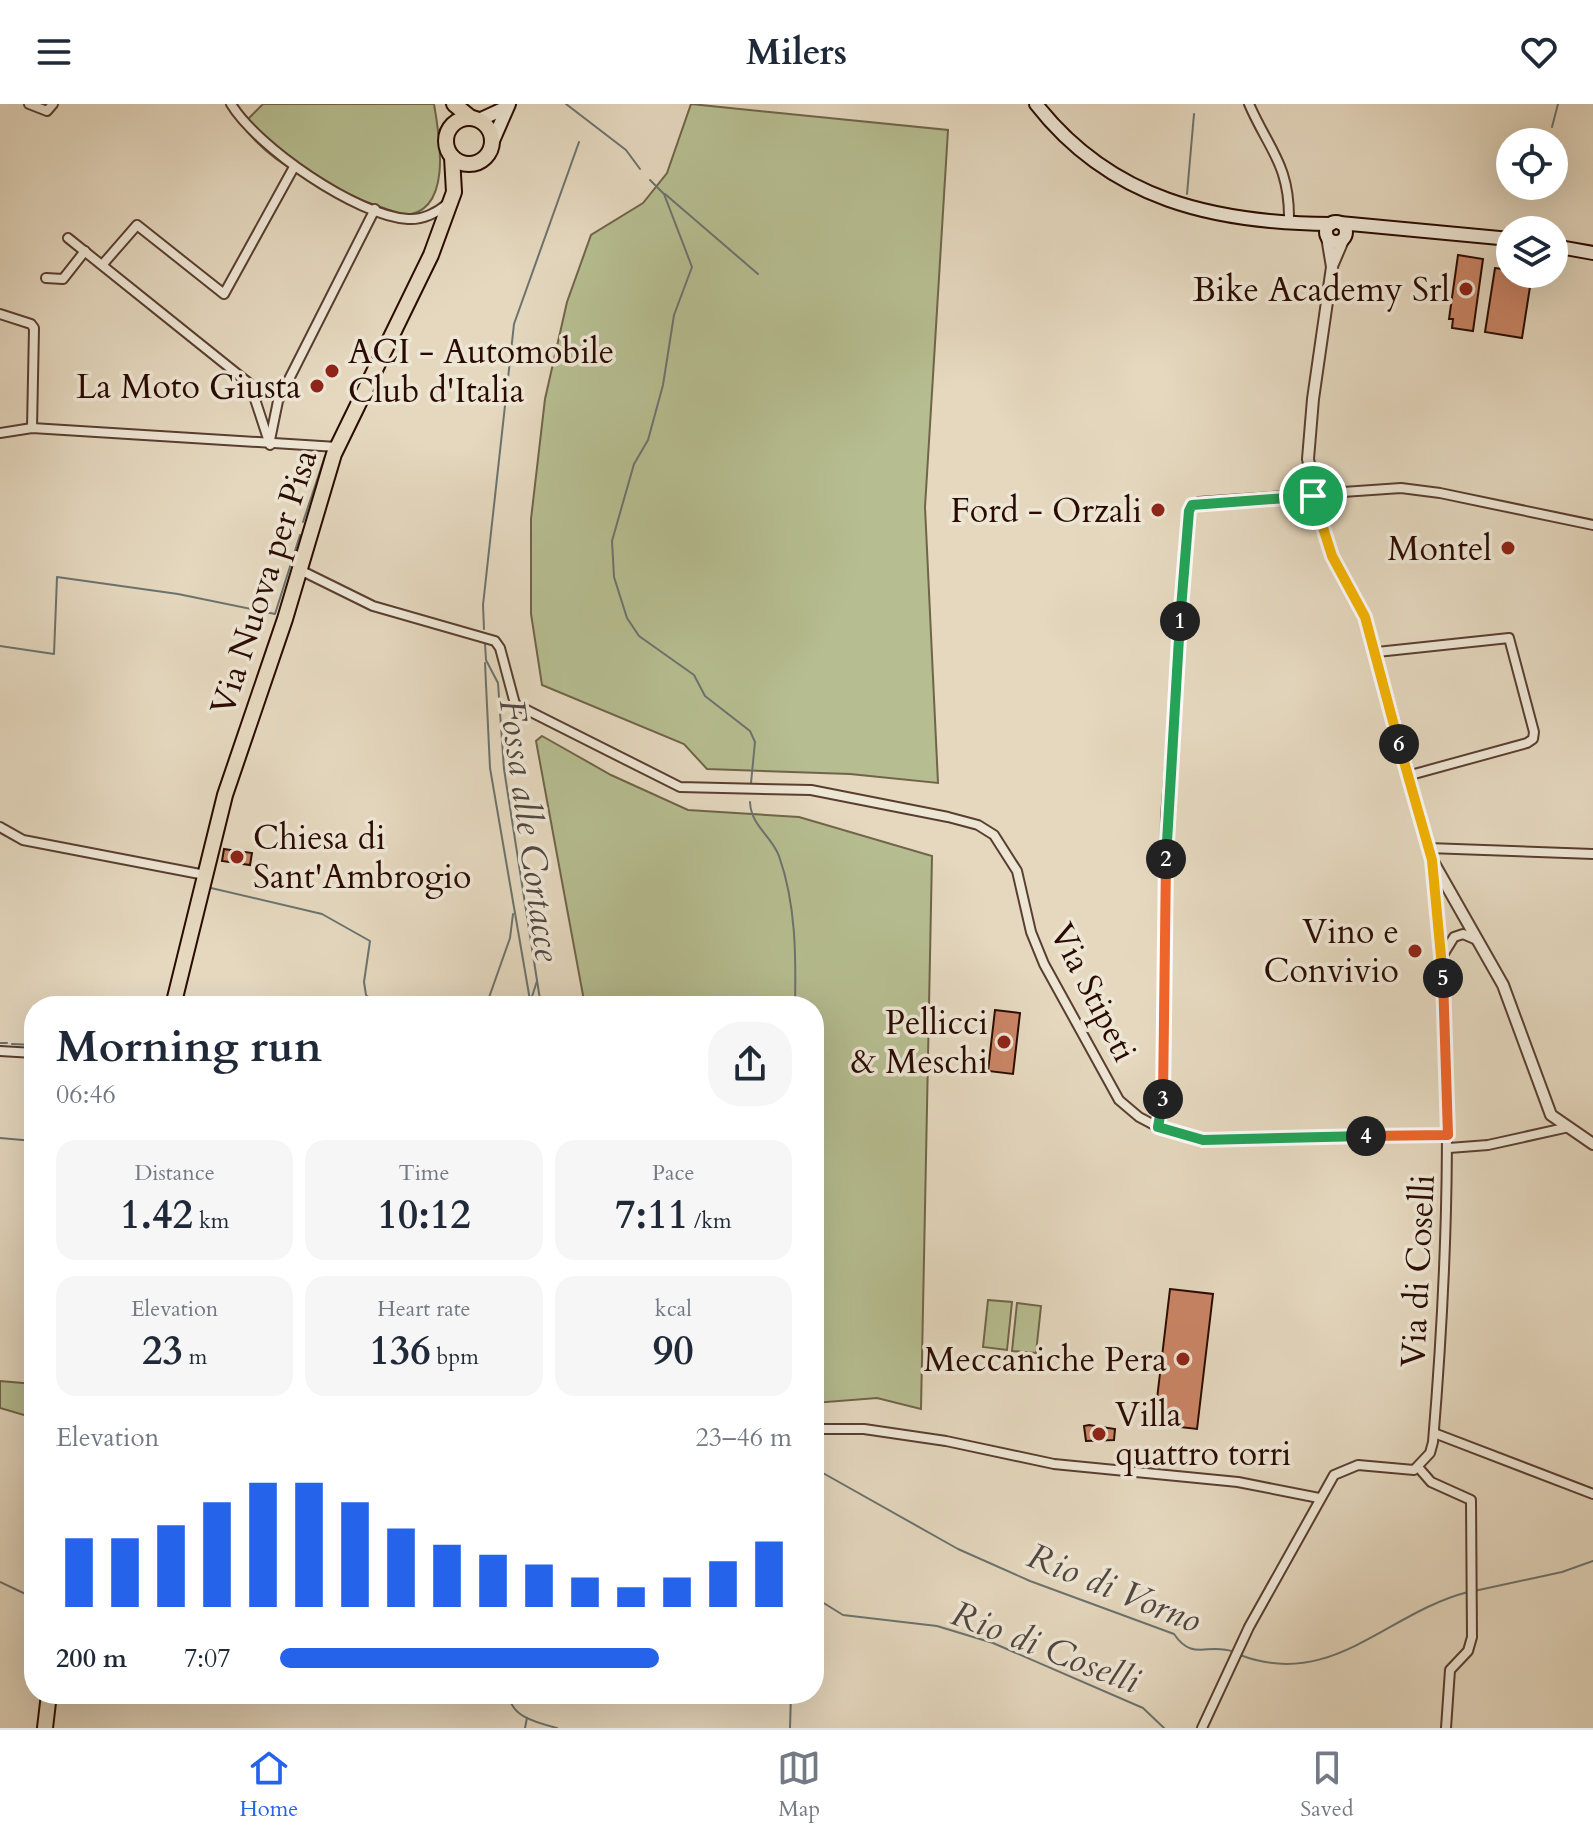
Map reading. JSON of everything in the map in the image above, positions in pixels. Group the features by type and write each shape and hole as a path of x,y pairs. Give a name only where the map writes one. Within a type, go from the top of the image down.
{"main road":[{"path":"447,104 452,125 445,143 452,157 452,196"},
{"path":"454,104 490,131 492,143"},
{"path":"452,125 499,113 509,104"},
{"path":"452,196 476,163 487,155 509,104"},
{"path":"1036,104 1058,132 1083,155 1143,190 1199,211 1333,228 1368,227 1496,238"},
{"path":"452,157 463,164 476,163"},
{"name":"Via Nuova per Pisa","path":"175,996 225,795 300,570 337,447 422,276 452,196"},
{"path":"1333,228 1336,242 1368,227"},
{"path":"1568,249 1593,253"},
{"path":"45,1728 48,1704"}],"street":[{"path":"29,104 47,111 53,104"},
{"path":"231,104 257,138 294,167 375,209 400,218 417,219 440,210 452,196"},
{"path":"1249,104 1283,170 1293,221"},
{"path":"103,264 137,225 224,294 294,167"},
{"path":"270,445 278,401 375,209"},
{"path":"1333,228 1332,267 1311,414 1308,459 1313,496 1332,556 1365,617 1377,652 1407,776 1432,860 1481,943 1524,1035 1551,1115 1588,1135 1593,1144"},
{"path":"68,238 250,384 270,445"},
{"path":"1332,267 1344,238"},
{"path":"46,278 63,279 85,251"},
{"path":"0,314 31,324 34,328 32,428"},
{"path":"0,433 32,428 337,447"},
{"path":"1158,1127 1163,1105 1166,817 1189,511 1199,502 1313,496 1381,488 1420,490 1593,525"},
{"name":"Via Stipeti","path":"300,570 373,606 495,641 500,648 515,704 680,787 811,790 978,825 994,835 1012,860 1031,932 1044,964 1119,1100 1139,1117 1158,1127 1203,1140 1448,1135"},
{"path":"1377,652 1509,638 1534,732 1533,739 1527,743 1407,776"},
{"path":"0,827 23,840 205,875"},
{"path":"1428,848 1593,854"},
{"name":"Via di Coselli","path":"1418,1467 1430,1453 1434,1433 1449,1148 1442,958 1432,860"},
{"path":"1442,958 1447,943 1454,937 1463,934 1481,943"},
{"path":"0,1051 24,1052"},
{"path":"1449,1148 1488,1145 1569,1127"},
{"path":"824,1429 864,1429 1097,1470 1238,1482 1319,1498"},
{"path":"1434,1433 1593,1494"},
{"path":"1202,1728 1240,1644 1319,1498 1334,1475 1351,1466 1368,1465 1408,1472 1418,1467 1431,1482 1471,1500 1471,1646 1450,1670 1446,1728"}],"green space":[{"path":"263,104 434,104 440,172 430,202 419,211 403,215 336,191 295,171 275,158 242,125"},
{"path":"691,104 948,130 925,507 938,783 850,774 707,769 684,744 542,685 531,614 531,519 545,399 567,302 591,235 643,203 667,173"},
{"path":"542,736 611,775 688,810 799,817 932,856 921,1409 877,1398 824,1402 824,996 583,996 536,741"},
{"path":"988,1300 1012,1302 1007,1350 983,1347"},
{"path":"1017,1303 1041,1306 1036,1353 1012,1351"},
{"path":"0,1381 24,1383 24,1415 0,1408"}],"building":[{"name":"Bike Academy Srl","path":"1458,255 1483,259 1473,331 1452,328 1453,319 1449,319"},
{"path":"1495,268 1496,288 1530,288 1522,338 1485,332"},
{"name":"Chiesa di Sant'Ambrogio","path":"224,849 252,853 250,865 222,861"},
{"name":"Pellicci & Meschi","path":"995,1010 1020,1013 1013,1074 988,1071"},
{"name":"Meccaniche Pera","path":"1170,1289 1213,1294 1197,1429 1154,1424"},
{"name":"Villa quattro torri","path":"1084,1426 1115,1429 1114,1440 1086,1441"}],"waterway":[{"path":"566,104 626,150 640,169"},
{"path":"1552,127 1558,104"},
{"path":"1187,194 1194,114"},
{"path":"484,629 483,605 514,324 579,142"},
{"path":"650,180 664,194 692,267 674,315 663,385 648,440 634,464 612,541 614,577 627,618 639,636 694,675 705,696 750,731 755,742 751,783"},
{"path":"665,194 758,274"},
{"path":"303,522 325,456"},
{"path":"0,646 54,654 57,577 178,594 275,614 300,535"},
{"path":"485,644 486,660 498,683 504,769 539,996"},
{"name":"Fossa alle Cortacce","path":"485,663 490,768 529,996"},
{"path":"750,802 754,818 779,856 785,874 792,911 795,996"},
{"path":"211,888 322,914 370,941 364,982 367,996"},
{"path":"490,996 510,938 513,914"},
{"path":"532,996 537,981"},
{"path":"0,1043 7,1043"},
{"path":"12,1044 24,1045"},
{"path":"0,1138 24,1140"},
{"name":"Rio di Vorno","path":"824,1474 958,1549 1030,1581 1174,1634 1188,1647 1234,1652"},
{"name":"Rio di Vorno","path":"1474,1591 1562,1572 1593,1561"},
{"path":"0,1582 24,1593"},
{"name":"Rio di Vorno","path":"1240,1655 1273,1663 1303,1663 1331,1656 1438,1602 1468,1592"},
{"name":"Rio di Coselli","path":"824,1603 843,1615 937,1626 993,1643 1143,1708 1164,1728"},
{"path":"512,1704 520,1714 557,1728"},
{"path":"790,1728 791,1704"},
{"path":"525,1728 527,1718"}],"place":[{"name":"Bike Academy Srl","path":"1466,289"},
{"name":"ACI - Automobile Club d'Italia","path":"332,371"},
{"name":"La Moto Giusta","path":"317,386"},
{"name":"Ford - Orzali","path":"1158,510"},
{"name":"Montel","path":"1508,548"},
{"name":"Chiesa di Sant'Ambrogio","path":"237,857"},
{"name":"Vino e Convivio","path":"1415,951"},
{"name":"Pellicci & Meschi","path":"1004,1042"},
{"name":"Meccaniche Pera","path":"1183,1359"},
{"name":"Villa quattro torri","path":"1099,1434"}],"route":[{"path":"1313,496 1332,556 1365,617 1377,652 1407,776 1432,860 1442,958 1448,1135 1203,1140 1158,1127 1163,1105 1166,817 1189,511 1192,505 1199,502 1313,496"}]}
